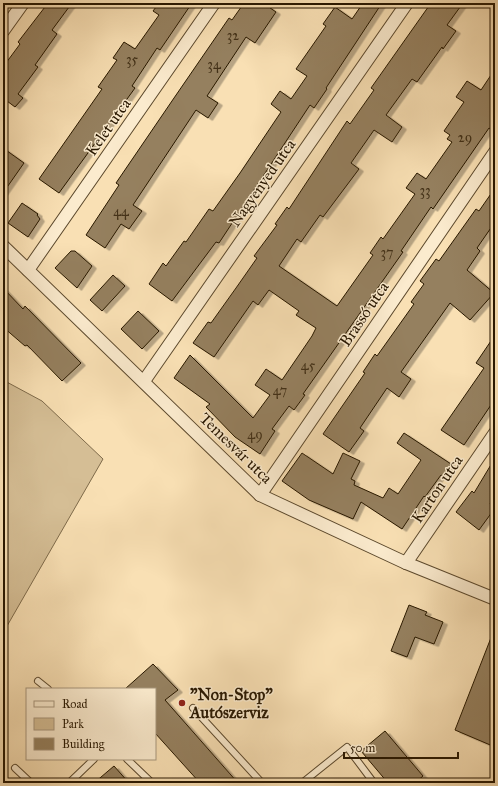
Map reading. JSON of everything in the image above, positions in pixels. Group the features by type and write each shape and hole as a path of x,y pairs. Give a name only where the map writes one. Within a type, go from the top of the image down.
{"street":[{"path":"3,31 23,3"},
{"name":"Kelet utca","path":"28,270 214,3"},
{"name":"Nagyenyed utca","path":"144,381 407,3"},
{"name":"Brassó utca","path":"260,495 495,152"},
{"name":"Temesvár utca","path":"3,246 260,495 406,563 495,599"},
{"name":"Karton utca","path":"406,563 495,433"}],"lane":[{"path":"38,681 47,688"},
{"path":"193,708 262,783"},
{"path":"302,783 347,747 374,783"},
{"path":"69,783 93,760"},
{"path":"128,760 152,783"},
{"path":"16,768 31,783"}],"green space":[{"path":"3,380 42,401 103,459 3,633"}],"building":[{"path":"48,3 72,3 52,30 57,34 35,65 38,67 18,94 23,98 15,107 3,98 3,67 20,44 18,42"},
{"path":"159,3 192,3 160,50 157,48 132,86 135,88 59,193 39,179 102,89 98,87 117,60 113,58 124,42 135,49 159,15 153,11"},
{"path":"244,3 263,3 276,12 255,43 246,37 207,96 218,103 208,118 196,110 133,205 142,211 129,229 121,224 105,248 86,235 119,185 116,183 229,18 232,20"},
{"path":"363,3 382,3 326,88 327,89 314,108 310,105 219,243 216,242 172,301 149,284 163,263 166,266 184,241 186,242 209,209 213,211 240,173 281,112 271,104 280,91 291,99 307,76 296,69 326,26 323,24 335,7 352,19"},
{"path":"431,3 463,3 447,25 456,31 443,49 442,47 417,82 412,79 386,115 402,127 392,142 374,130 351,163 359,169 323,217 320,215 301,242 297,239 279,266 337,306 373,255 370,253 381,237 383,239 415,194 406,188 417,173 426,179 452,142 447,139 450,135 444,131 464,102 456,97 467,81 481,90 495,69 495,132 489,128 433,209 431,207 401,251 403,252 303,394 305,395 294,410 289,406 272,429 275,431 260,454 235,437 206,407 210,404 174,378 190,355 253,418 270,395 255,385 266,369 282,380 316,328 296,315 299,311 269,290 258,305 253,301 214,357 193,343 208,322 211,323 257,258 254,256 277,225 275,224 287,207 289,209 347,121 350,124 374,90 371,88"},
{"path":"3,148 24,163 3,193"},
{"path":"495,188 495,222 477,248 480,251 467,270 494,293 470,320 450,303 401,372 411,379 399,397 387,388 360,428 364,431 349,452 323,434 365,373 363,372 375,354 377,356 414,304 411,302 424,284 420,281 436,259 439,261 476,209 479,211"},
{"path":"22,203 38,214 37,215 40,219 28,237 8,223"},
{"path":"71,251 75,251 92,266 77,288 55,268"},
{"path":"113,275 125,286 102,311 90,300"},
{"path":"3,288 23,309 25,306 81,363 62,381 27,345 25,346 3,327"},
{"path":"138,311 159,331 142,349 121,329"},
{"path":"495,335 495,399 464,445 441,430 484,368 476,363"},
{"path":"404,433 451,464 443,476 441,475 425,497 424,496 402,529 361,502 353,519 309,500 282,481 302,453 333,474 343,453 360,461 351,479 355,481 354,485 383,498 389,488 398,494 421,460 397,443"},
{"path":"495,458 495,496 490,504 495,508 479,530 456,512 472,491 474,493"},
{"path":"409,605 427,612 425,615 443,622 434,644 415,637 407,657 391,651"},
{"path":"495,630 495,747 455,730"},
{"path":"153,664 178,690 165,700 238,783 200,783 156,734 156,688 126,688"},
{"path":"385,731 423,776 415,783 388,783 361,751"},
{"path":"114,766 129,783 94,783"}],"place":[{"name":"\"Non-Stop\" Autószerviz","path":"182,703"}]}
